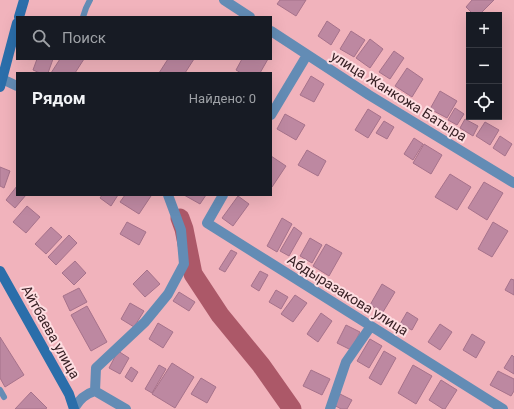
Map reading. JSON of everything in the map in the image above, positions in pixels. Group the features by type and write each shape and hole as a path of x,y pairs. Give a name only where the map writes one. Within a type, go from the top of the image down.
{"street":[{"path":"18,16 24,0"},
{"path":"224,0 248,16"},
{"path":"16,27 1,83 16,86"},
{"name":"улица Жанкожа Батыра","path":"272,32 369,95 514,183"},
{"path":"272,113 307,55"},
{"path":"95,391 96,368 145,322 168,294 184,264 181,230 168,196"},
{"name":"Абдыразакова улица","path":"222,196 207,223 503,409"},
{"name":"Айтбаева улица","path":"0,271 69,394 74,409"},
{"path":"330,409 346,362 371,326"},
{"path":"74,409 76,404 82,398 95,391 126,409"}],"lane":[{"path":"83,16 90,0"},
{"path":"0,390 4,397"}],"building":[{"path":"280,0 306,0 296,16 277,4"},
{"path":"472,0 494,0 482,12 471,12 466,7"},
{"path":"327,21 340,30 331,45 318,36"},
{"path":"351,31 365,40 354,57 340,49"},
{"path":"370,39 383,49 370,68 356,58"},
{"path":"394,51 404,58 390,79 379,72"},
{"path":"37,60 53,60 48,72 38,72 33,70"},
{"path":"59,60 83,60 76,72 52,72"},
{"path":"167,60 193,60 186,72 160,72"},
{"path":"241,60 267,60 261,72 239,72 236,70"},
{"path":"407,68 423,79 412,97 395,86"},
{"path":"311,76 324,84 314,102 300,95"},
{"path":"440,91 457,101 447,118 430,109"},
{"path":"455,108 464,114 457,125 448,120"},
{"path":"368,109 381,117 368,138 355,130"},
{"path":"285,114 305,125 296,140 277,129"},
{"path":"465,119 478,126 473,136 460,128"},
{"path":"384,121 394,127 387,139 376,133"},
{"path":"485,122 499,130 490,145 476,136"},
{"path":"500,136 512,144 505,156 493,148"},
{"path":"414,138 423,144 413,160 404,154"},
{"path":"424,144 442,155 431,174 413,163"},
{"path":"307,150 326,161 318,176 298,165"},
{"path":"272,157 286,166 272,187"},
{"path":"0,167 10,171 4,188 0,186"},
{"path":"450,174 471,187 457,210 435,197"},
{"path":"484,182 503,193 487,220 468,208"},
{"path":"16,187 16,196 25,196 15,208 6,200"},
{"path":"101,196 117,196 111,206 100,198"},
{"path":"124,196 151,196 139,214 120,202"},
{"path":"186,196 205,196 200,204"},
{"path":"238,196 249,204 233,226 222,218"},
{"path":"27,206 40,217 26,233 13,222"},
{"path":"282,218 292,224 277,252 267,246"},
{"path":"127,222 146,232 139,245 120,234"},
{"path":"493,222 508,231 492,257 478,249"},
{"path":"51,227 62,237 46,254 35,244"},
{"path":"294,227 302,233 289,256 280,251"},
{"path":"69,235 77,243 56,265 48,257"},
{"path":"310,238 322,245 312,263 300,256"},
{"path":"326,244 342,253 329,276 313,266"},
{"path":"231,250 237,253 225,272 219,269"},
{"path":"75,261 86,273 74,285 62,273"},
{"path":"147,270 160,284 145,297 133,284"},
{"path":"260,271 268,275 259,291 251,286"},
{"path":"511,279 514,280 514,295 505,290"},
{"path":"382,284 395,292 383,312 370,305"},
{"path":"79,288 87,302 70,311 63,296"},
{"path":"276,290 288,297 281,309 269,302"},
{"path":"179,292 195,302 189,311 173,301"},
{"path":"295,295 307,303 293,322 281,314"},
{"path":"130,303 144,311 134,327 121,319"},
{"path":"87,306 107,342 91,351 71,315"},
{"path":"407,312 418,319 412,330 400,324"},
{"path":"321,313 332,321 318,342 307,334"},
{"path":"158,323 173,332 163,348 149,339"},
{"path":"440,324 452,332 440,350 428,342"},
{"path":"346,325 360,332 351,350 337,343"},
{"path":"472,334 485,342 476,358 463,350"},
{"path":"0,337 24,375 5,387 0,378"},
{"path":"370,339 382,346 369,368 357,361"},
{"path":"118,351 129,358 120,374 109,368"},
{"path":"384,351 396,358 381,385 369,378"},
{"path":"512,355 514,357 514,374 504,368"},
{"path":"172,363 194,377 175,408 152,394"},
{"path":"159,365 166,369 152,393 145,389"},
{"path":"413,365 432,376 416,404 398,393"},
{"path":"131,367 138,372 132,382 125,377"},
{"path":"311,370 330,379 322,395 303,386"},
{"path":"498,371 514,379 514,391 511,396 490,385"},
{"path":"201,378 216,387 207,403 191,394"},
{"path":"441,380 457,390 445,409 429,400"},
{"path":"31,392 47,408 15,409"},
{"path":"340,394 352,400 347,409 341,409 334,405"}],"waterway":[{"path":"180,218 184,229 193,274 220,315 261,365 292,409"}]}
